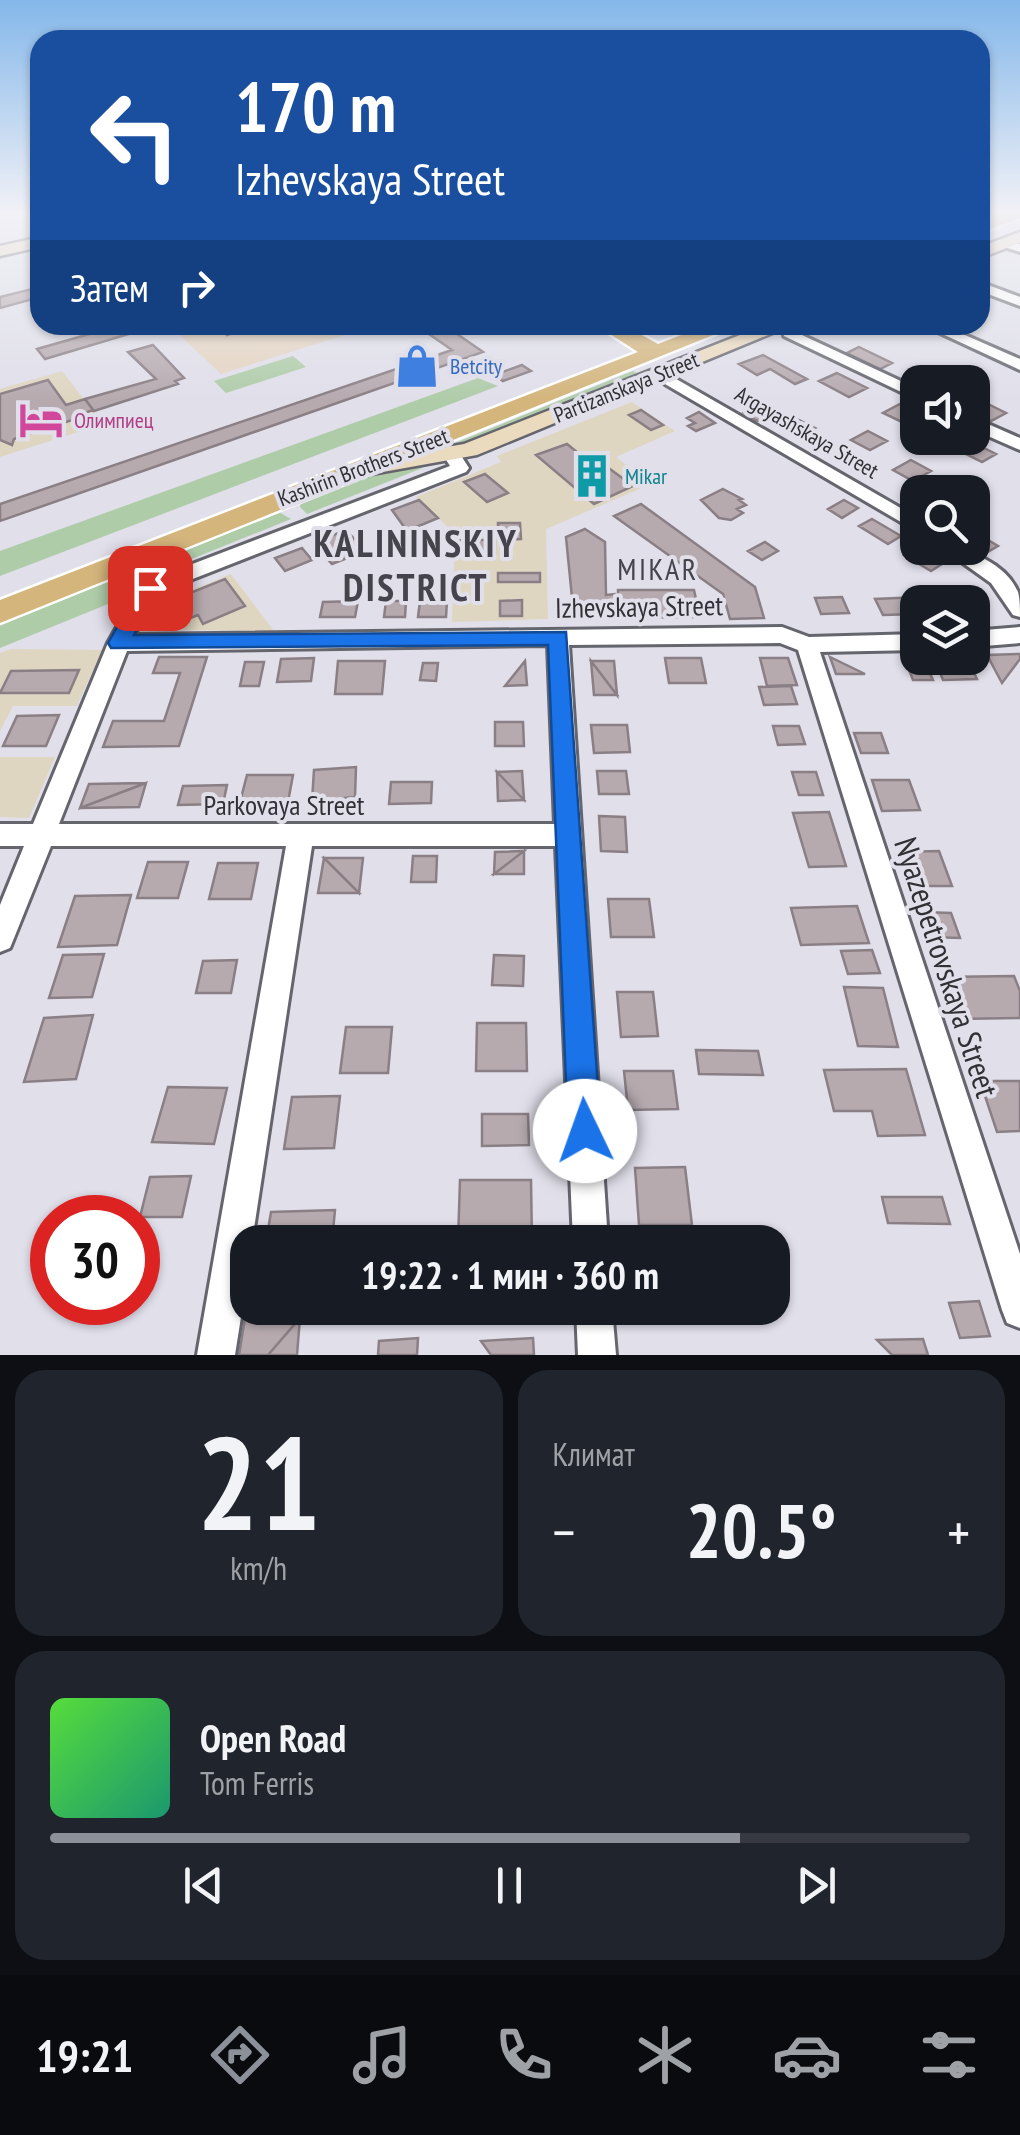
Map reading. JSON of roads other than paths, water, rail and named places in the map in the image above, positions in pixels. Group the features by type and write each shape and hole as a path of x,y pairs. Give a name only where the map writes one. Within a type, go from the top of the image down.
{"main road":[{"path":"625,335 649,348 706,355"},
{"name":"Kashirin Brothers Street","path":"0,612 355,470 649,348 672,335"},
{"name":"Kashirin Brothers Street","path":"0,589 693,335"},
{"name":"Partizanskaya Street","path":"460,453 706,355 768,335"},
{"path":"355,470 460,453"}],"street":[{"path":"990,290 1020,302"},
{"path":"798,335 900,387"},
{"path":"952,335 1020,365"},
{"name":"Argayashskaya Street","path":"671,381 900,515"},
{"path":"990,431 1020,445"},
{"name":"Partizanskaya Street","path":"150,588 460,468 460,453"},
{"path":"0,939 119,643 150,588 129,559"},
{"path":"978,565 998,578 1020,610"},
{"name":"Izhevskaya Street","path":"119,643 782,635 807,645 900,642"},
{"path":"990,638 1020,635"},
{"path":"558,637 590,1225"},
{"name":"Nyazepetrovskaya Street","path":"807,645 1020,1310"},
{"name":"Parkovaya Street","path":"0,834 569,834"},
{"path":"216,1355 301,834"},
{"path":"595,1325 597,1355"}],"place":[{"name":"Betcity","path":"417,366"},
{"name":"Олимпиец","path":"41,420"},
{"name":"Mikar","path":"592,476"}],"district":[{"name":"KALININSKIY DISTRICT","path":"416,564"},
{"name":"MIKAR","path":"658,568"}]}
